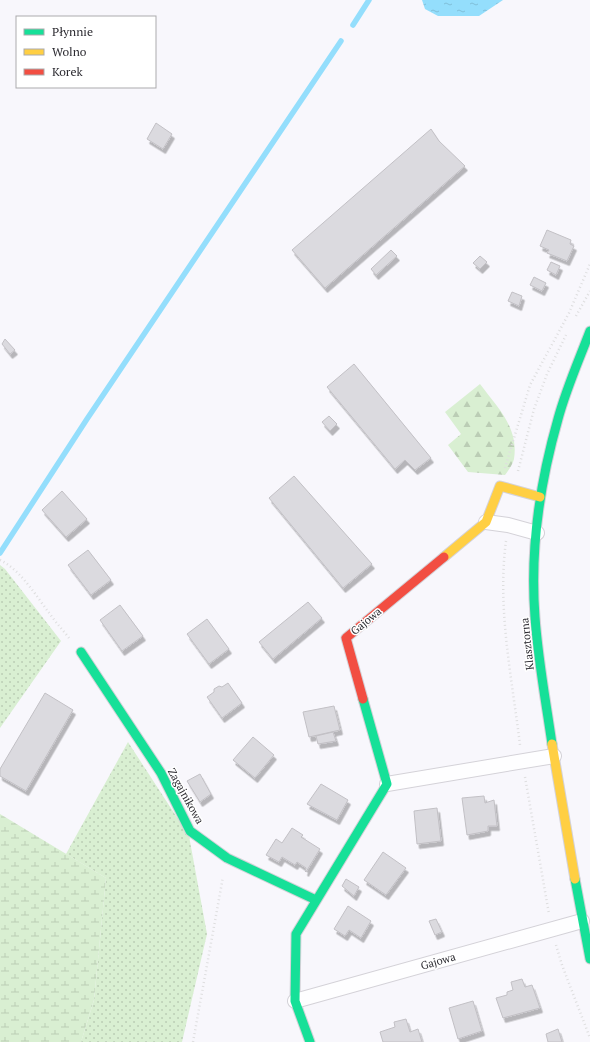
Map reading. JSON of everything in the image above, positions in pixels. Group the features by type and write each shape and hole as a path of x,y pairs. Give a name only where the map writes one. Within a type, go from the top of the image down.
{"street":[{"name":"Klasztorna","path":"590,331 570,382 558,419 540,497 534,569 535,617 554,756 582,921 590,959"},
{"path":"500,486 540,497"},
{"name":"Gajowa","path":"387,784 346,638 486,522 500,486"},
{"path":"486,522 537,533"},
{"name":"Zagajnikowa","path":"81,652 161,773 190,831 227,858 316,900"},
{"path":"310,1042 295,1001 296,934 387,784 554,756"},
{"name":"Gajowa","path":"295,1001 582,921"}],"path":[{"path":"500,486 530,385 569,313 590,264"},
{"path":"0,560 5,562 26,582 50,616 81,652"},
{"path":"193,1042 227,858"}],"green space":[{"path":"480,384 500,409 510,427 513,437 515,448 514,459 505,475 468,472 448,445 461,434 445,412"},
{"path":"0,565 5,569 61,641 0,728"},
{"path":"128,742 189,836 207,934 182,1042 81,1042 94,1000 106,878 66,854"},
{"path":"0,814 106,878 94,1000 81,1042 0,1042"}],"water":[{"path":"422,0 503,0 479,16 438,16 425,9"}],"building":[{"path":"156,123 172,134 163,149 147,139"},
{"path":"431,129 439,141 465,166 325,288 292,250"},
{"path":"547,230 571,240 570,244 574,246 567,261 547,253 549,250 540,246"},
{"path":"391,250 397,256 376,275 371,269"},
{"path":"480,256 487,262 480,269 473,263"},
{"path":"551,262 560,266 556,275 547,270"},
{"path":"534,277 546,283 542,291 530,285"},
{"path":"512,292 522,296 519,306 508,301"},
{"path":"5,339 15,350 10,354 2,344"},
{"path":"354,364 431,458 415,470 405,460 395,469 327,387"},
{"path":"329,416 337,424 330,431 322,422"},
{"path":"294,476 372,564 343,588 269,498"},
{"path":"62,491 87,519 66,537 42,510"},
{"path":"88,550 111,580 91,595 68,565"},
{"path":"308,602 322,618 273,659 259,642"},
{"path":"120,605 143,636 122,651 100,620"},
{"path":"207,619 229,649 209,664 187,634"},
{"path":"228,683 242,703 222,718 207,697 214,692 214,689 219,686 222,687"},
{"path":"45,693 73,710 26,791 0,776 0,769"},
{"path":"334,706 340,730 309,737 303,712"},
{"path":"333,732 336,741 318,744 316,736"},
{"path":"253,737 274,755 255,778 233,760"},
{"path":"200,774 211,794 200,802 187,781"},
{"path":"321,784 348,800 337,820 307,804"},
{"path":"484,796 485,803 494,800 497,826 488,826 488,831 467,835 462,798"},
{"path":"437,808 441,841 417,844 414,811"},
{"path":"292,828 303,835 301,837 320,849 306,872 306,868 297,862 295,865 282,857 279,862 266,855 276,839 282,843"},
{"path":"383,852 406,868 386,895 364,880"},
{"path":"346,879 359,887 354,896 342,886"},
{"path":"348,906 371,921 361,938 349,930 345,936 334,929"},
{"path":"436,919 442,932 435,935 429,921"},
{"path":"522,979 525,987 532,985 540,1008 503,1018 496,998 507,995 507,992 513,990 511,982"},
{"path":"473,1001 482,1031 458,1039 449,1008"},
{"path":"406,1019 410,1032 418,1029 422,1042 383,1042 380,1032 395,1027 394,1022"},
{"path":"558,1029 562,1042 548,1042 546,1034"}],"waterway":[{"path":"353,25 369,0"},
{"path":"0,553 87,419 341,41"}],"traffic: fast":[{"path":"552,744 536,633 534,592 535,542 541,492 558,419 590,331"},
{"path":"81,652 161,773 190,831 227,858 316,900"},
{"path":"310,1042 295,1001 296,934 387,784 363,699"},
{"path":"575,879 590,959"}],"traffic: slow":[{"path":"444,557 486,522 500,486 540,497"},
{"path":"552,744 575,879"}],"traffic: jam":[{"path":"363,699 346,638 444,557"}]}
